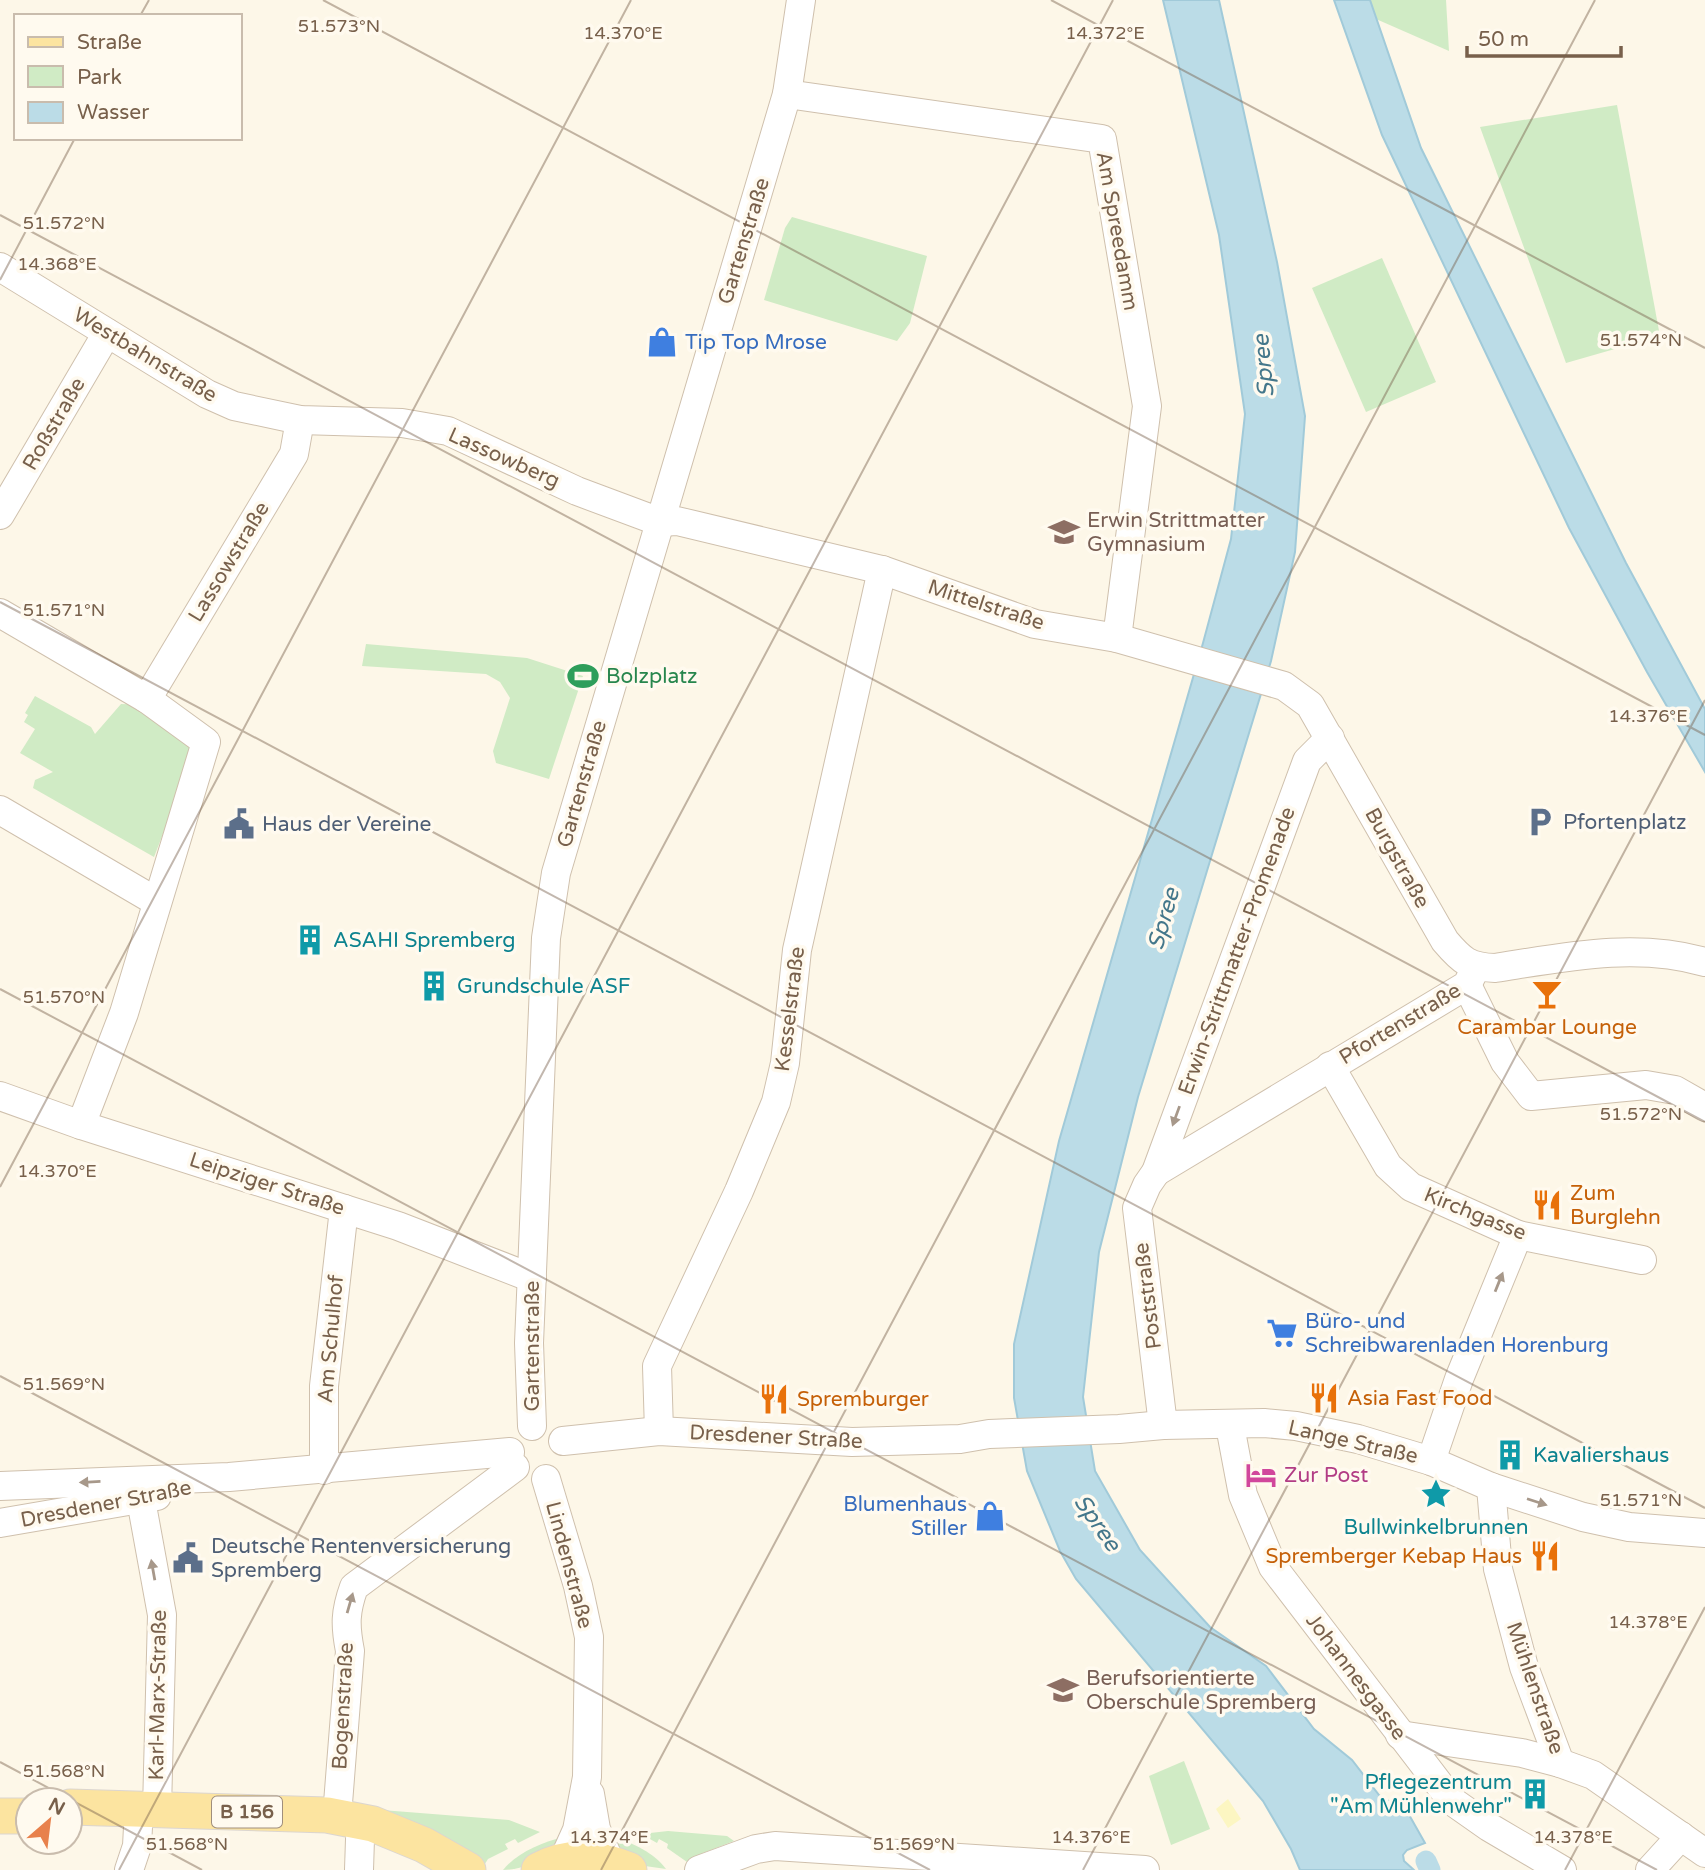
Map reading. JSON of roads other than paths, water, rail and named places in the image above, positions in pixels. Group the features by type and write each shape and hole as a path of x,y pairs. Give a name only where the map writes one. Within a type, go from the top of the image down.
{"main road":[{"name":"B 156","path":"84,1809 352,1842 405,1854 432,1870"},
{"name":"B 156","path":"84,1824 147,1818"},
{"name":"B 156","path":"352,1842 373,1824 424,1845 468,1870"},
{"path":"551,1865 591,1858 620,1866"}],"street":[{"name":"Gartenstraße","path":"532,1426 529,1343 545,952 556,873 787,94 801,0"},
{"name":"Am Spreedamm","path":"787,94 1102,139 1147,406 1117,638"},
{"name":"Westbahnstraße","path":"0,267 207,394 234,406 300,420"},
{"name":"Roßstraße","path":"0,515 107,333"},
{"name":"Lassowberg","path":"300,420 402,423 449,431 577,491 660,522"},
{"name":"Lassowstraße","path":"147,699 294,454 300,420"},
{"name":"Mittelstraße","path":"660,522 677,521 881,570 1035,624 1117,638 1284,686 1310,705 1330,738"},
{"name":"Kesselstraße","path":"659,1431 657,1366 739,1191 776,1102 785,1063 797,950 881,570"},
{"path":"0,613 147,699 206,742 124,1013 81,1125"},
{"name":"Burgstraße","path":"1330,738 1445,941 1472,976 1505,1062 1531,1096 1646,1085 1675,1090 1705,1107"},
{"name":"Erwin-Strittmatter-Promenade","path":"1156,1172 1307,761 1330,738"},
{"path":"0,810 156,902"},
{"name":"Pfortenstraße","path":"1156,1172 1472,976 1495,968 1617,951 1692,958 1705,962"},
{"name":"Kirchgasse","path":"1330,1066 1388,1166 1411,1187 1518,1236 1642,1261"},
{"name":"Leipziger Straße","path":"0,1096 81,1125 398,1226 532,1278"},
{"name":"Poststraße","path":"1156,1172 1137,1208 1163,1425"},
{"name":"Am Schulhof","path":"324,1470 324,1386 344,1209"},
{"path":"1431,1461 1459,1379 1518,1236"},
{"name":"Lange Straße","path":"989,1434 1119,1430 1163,1425 1230,1426 1264,1423 1296,1426 1358,1439 1431,1461 1492,1487 1583,1517 1629,1527 1705,1533"},
{"path":"512,1460 516,1435 532,1426 550,1428 563,1441 564,1459 561,1468 546,1479"},
{"name":"Johannesgasse","path":"1230,1426 1243,1495 1273,1567 1452,1801 1489,1827 1562,1870"},
{"name":"Dresdener Straße","path":"563,1441 659,1431 852,1442 960,1438 989,1434"},
{"name":"Dresdener Straße","path":"0,1486 207,1478 512,1460 528,1479 546,1479"},
{"name":"Bogenstraße","path":"352,1842 350,1651 346,1608 354,1587 512,1460"},
{"name":"Dresdener Straße","path":"0,1524 141,1500 199,1486 207,1481 207,1478"},
{"name":"Lindenstraße","path":"546,1479 578,1586 589,1637 587,1777 577,1830 551,1865"},
{"name":"Mühlenstraße","path":"1492,1487 1498,1569 1524,1667 1560,1763 1593,1776 1705,1853"},
{"name":"Karl-Marx-Straße","path":"129,1870 147,1818 162,1615 141,1500"},
{"path":"1399,1735 1522,1753 1560,1763"},
{"name":"Lindenstraße","path":"587,1777 602,1847 620,1866"},
{"path":"1650,1870 1681,1836"},
{"path":"711,1868 756,1849 775,1846 1145,1870"}],"water":[{"name":"Spree","path":"1163,0 1219,0 1277,262 1305,416 1295,552 1271,661 1138,1097 1099,1252 1083,1397 1095,1471 1140,1550 1210,1627 1266,1666 1314,1729 1352,1760 1379,1795 1408,1813 1425,1843 1407,1850 1403,1855 1404,1861 1414,1870 1300,1870 1263,1801 1076,1579 1060,1551 1027,1471 1014,1398 1014,1344 1059,1141 1231,539 1245,414 1219,235"},
{"path":"1334,0 1370,0 1421,148 1626,563 1705,709 1705,772 1569,528 1382,135"}],"waterway":[{"path":"1426,1861 1430,1870"}],"place":[{"name":"Tip Top Mrose","path":"662,342"},
{"name":"Erwin Strittmatter Gymnasium","path":"1064,532"},
{"name":"Bolzplatz","path":"583,676"},
{"name":"Pfortenplatz","path":"1540,822"},
{"name":"Haus der Vereine","path":"239,824"},
{"name":"ASAHI Spremberg","path":"310,940"},
{"name":"Grundschule ASF","path":"434,986"},
{"name":"Carambar Lounge","path":"1547,994"},
{"name":"Zum Burglehn","path":"1547,1205"},
{"name":"Büro- und Schreibwarenladen Horenburg","path":"1282,1333"},
{"name":"Asia Fast Food","path":"1324,1398"},
{"name":"Spremburger","path":"774,1399"},
{"name":"Kavaliershaus","path":"1510,1455"},
{"name":"Zur Post","path":"1261,1475"},
{"name":"Bullwinkelbrunnen","path":"1436,1494"},
{"name":"Blumenhaus Stiller","path":"990,1516"},
{"name":"Spremberger Kebap Haus","path":"1545,1556"},
{"name":"Deutsche Rentenversicherung Spremberg","path":"188,1558"},
{"name":"Berufsorientierte Oberschule Spremberg","path":"1063,1690"},
{"name":"Pflegezentrum \"Am Mühlenwehr\"","path":"1535,1794"}]}
